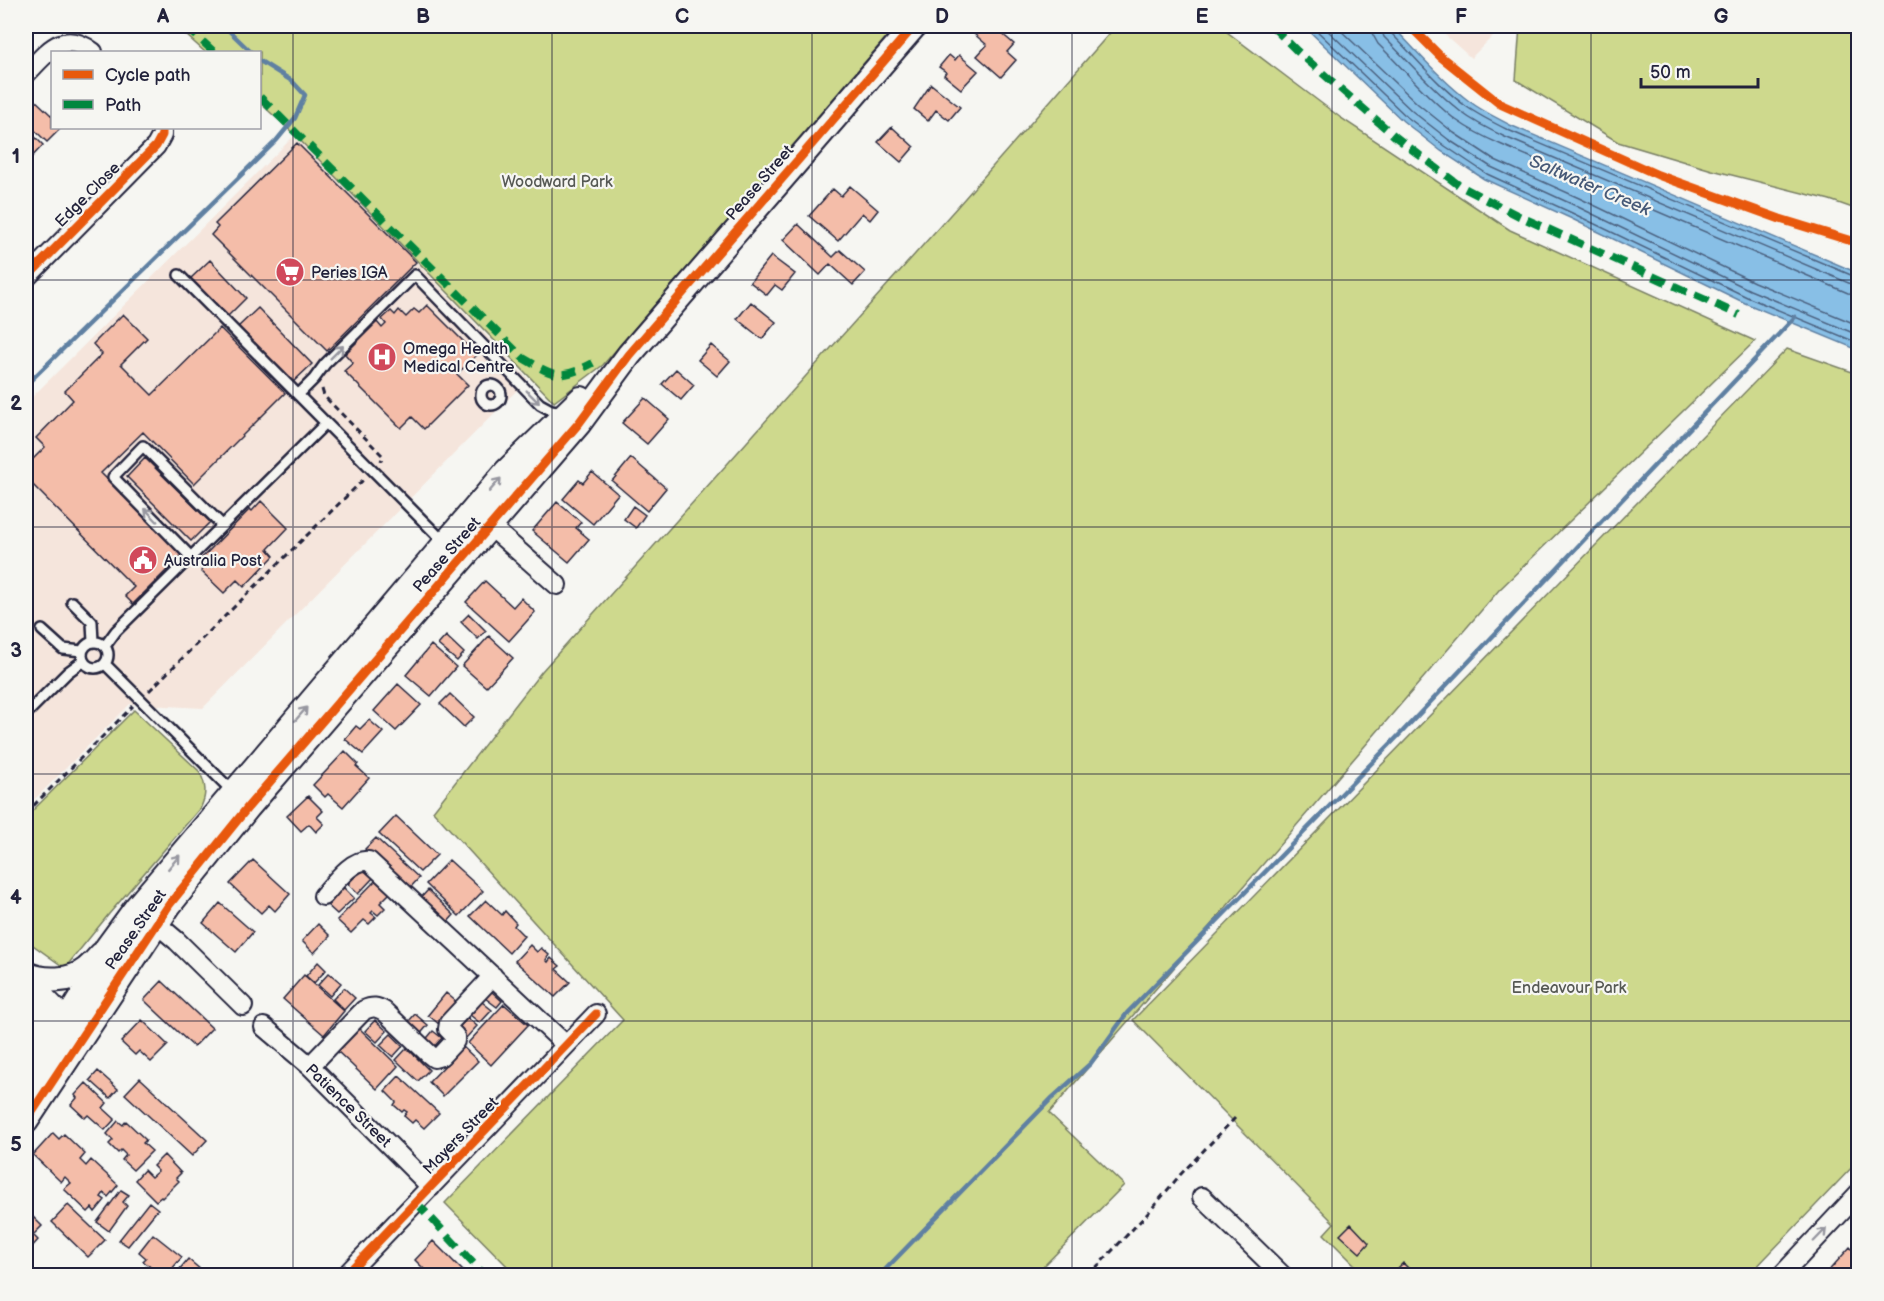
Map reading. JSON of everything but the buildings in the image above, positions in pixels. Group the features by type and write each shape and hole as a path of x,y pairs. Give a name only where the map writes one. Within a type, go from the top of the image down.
{"street":[{"name":"Pease Street","path":"453,552 490,526 579,423 629,355 914,26"},
{"path":"26,74 56,44 70,41 84,45 92,51"},
{"name":"Edge Close","path":"26,278 156,147 162,135 162,129"},
{"name":"Pease Street","path":"26,1121 102,964 107,948 137,907 240,799 453,552 507,471 629,355"},
{"path":"490,526 557,585"},
{"name":"Pease Street","path":"26,1087 156,923 240,799"},
{"path":"323,896 354,864 363,860 369,861 566,1045"},
{"path":"137,907 243,1006"},
{"path":"26,974 41,979 76,975 86,971 107,948"},
{"path":"310,1066 364,1010 371,1007 384,1011 434,1058 441,1056 455,1041 448,1029 449,1023 493,976"},
{"path":"26,981 67,1033"},
{"path":"26,1009 67,1033"},
{"path":"26,1009 31,1031 26,1056"},
{"name":"Mayers Street","path":"345,1275 596,1014"},
{"name":"Patience Street","path":"264,1027 310,1066 431,1187"},
{"path":"1781,1275 1858,1194"},
{"path":"1202,1197 1283,1275"}],"lane":[{"path":"179,275 453,552"},
{"path":"298,395 325,364 415,275 540,404 551,410 567,413"},
{"path":"489,385 510,374"},
{"path":"105,646 116,631 326,423"},
{"path":"191,557 112,477 143,446 222,525"},
{"path":"72,602 93,622 93,642"},
{"path":"26,714 83,656 86,645 97,642 105,646 108,653 105,664 92,668 83,656 63,649 42,630"},
{"path":"105,664 240,799"}],"path":[{"path":"324,384 322,392 324,396 381,454 383,459 381,461"},
{"path":"147,693 366,477"},
{"path":"26,813 134,706"},
{"path":"1088,1275 1149,1212 1180,1174 1235,1118"}],"shaded area":[{"path":"1435,26 1503,26 1471,58"},
{"path":"295,135 528,379 203,708 130,704 26,808 26,403"}],"green space":[{"name":"Woodward Park","path":"176,26 896,26 603,365 554,402 295,135 261,104 261,51 204,51"},
{"path":"1116,26 1219,26 1341,118 1510,230 1755,341 1499,590 1049,1113 1124,1185 1035,1275 516,1275 445,1203 623,1020 433,811 542,671"},
{"path":"1520,26 1858,26 1858,210 1830,200 1712,170 1618,142 1516,80"},
{"name":"Endeavour Park","path":"1787,349 1858,374 1858,1161 1749,1275 1365,1275 1324,1234 1334,1223 1133,1020"},
{"path":"134,710 199,771 204,785 204,798 201,807 65,968 26,940 26,817"}],"water":[{"name":"Saltwater Creek","path":"1304,26 1392,26 1459,93 1474,105 1510,125 1858,273 1858,350 1745,303 1484,179 1441,151 1403,121"}],"waterway":[{"path":"224,26 250,51"},
{"path":"26,385 276,141 295,118 305,95 292,81 261,62"},
{"path":"879,1276 1051,1099 1091,1063 1127,1013 1403,731 1795,317"}],"marked path":[{"path":"186,26 213,51"},
{"path":"1272,26 1297,51 1397,138 1460,186 1519,216 1739,315"},
{"path":"261,98 523,358 542,369 557,374 582,369 593,363"},
{"path":"416,1202 485,1276"}],"cycle path":[{"path":"26,1121 169,905 248,807 579,423 629,355 914,26"},
{"path":"1410,26 1441,57 1500,104 1658,175 1780,219 1858,243"},
{"path":"26,278 156,146 162,135 162,129"},
{"path":"345,1276 596,1014"}],"place":[{"name":"Peries IGA","path":"290,272"},
{"name":"Omega Health Medical Centre","path":"382,357"},
{"name":"Australia Post","path":"143,560"}]}
